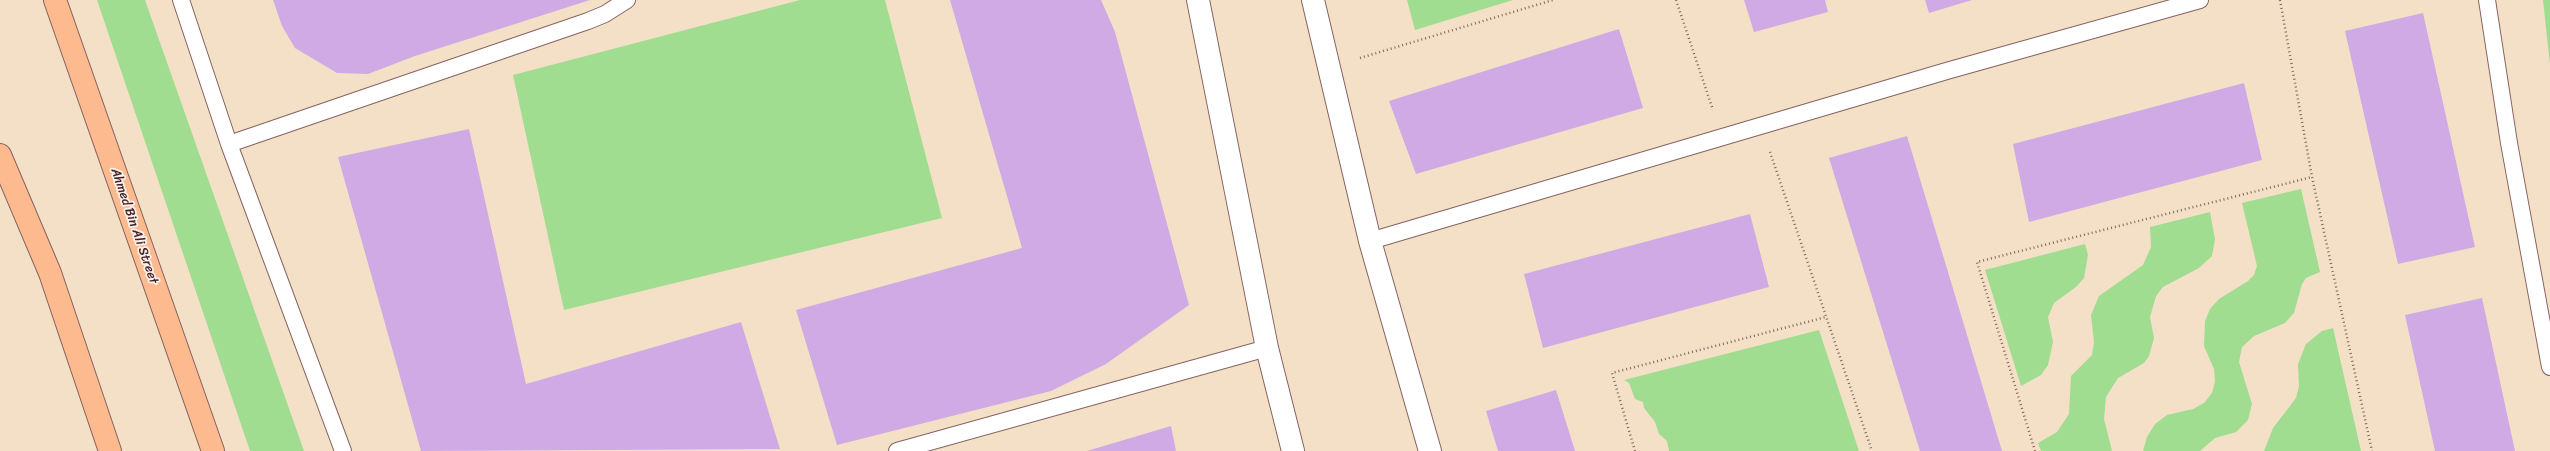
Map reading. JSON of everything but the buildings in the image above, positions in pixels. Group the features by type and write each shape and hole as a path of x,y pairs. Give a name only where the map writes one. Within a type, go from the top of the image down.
{"main road":[{"name":"Ahmed Bin Ali Street","path":"55,0 213,451"},
{"path":"0,155 50,273 110,451"}],"street":[{"path":"1198,0 1267,348 1293,451"},
{"path":"1313,0 1370,241 1430,451"}],"lane":[{"path":"181,0 229,144 343,451"},
{"path":"229,144 588,21 605,14 627,0"},
{"path":"1370,241 1761,125 2200,0"},
{"path":"2487,0 2509,143 2550,367"},
{"path":"897,451 1267,348"}],"path":[{"path":"1329,68 1553,0"},
{"path":"1676,0 1722,137"},
{"path":"2280,0 2312,177 2372,451"},
{"path":"1761,125 1872,451"},
{"path":"2035,451 1977,262 2312,177"},
{"path":"1635,451 1612,373 1826,317"}],"green space":[{"path":"97,0 145,0 304,451 250,451"},
{"path":"800,0 885,0 942,218 564,310 513,75"},
{"path":"1407,0 1513,0 1415,30"},
{"path":"2543,0 2550,0 2550,65"},
{"path":"2301,189 2320,272 2306,278 2302,284 2294,313 2285,323 2254,336 2242,347 2239,362 2252,404 2248,420 2236,432 2215,438 2200,451 2143,451 2147,437 2155,424 2167,415 2193,409 2204,403 2212,393 2215,381 2214,369 2204,346 2205,321 2210,309 2219,299 2248,281 2254,275 2257,266 2242,203"},
{"path":"2210,212 2215,239 2212,256 2199,268 2163,287 2156,296 2150,317 2154,338 2149,356 2144,363 2118,378 2106,397 2104,419 2112,451 2041,451 2038,443 2057,432 2069,414 2071,376 2092,355 2094,342 2091,315 2099,296 2143,265 2151,247 2150,227"},
{"path":"2085,244 2088,255 2084,278 2076,287 2054,303 2048,317 2053,342 2048,365 2041,375 2021,386 1985,270"},
{"path":"2333,328 2361,451 2264,451 2273,428 2296,398 2299,386 2298,364 2306,344 2322,331"},
{"path":"1819,330 1859,451 1669,451 1667,441 1659,434 1655,422 1644,408 1643,402 1635,399 1629,383 1624,380"}]}
